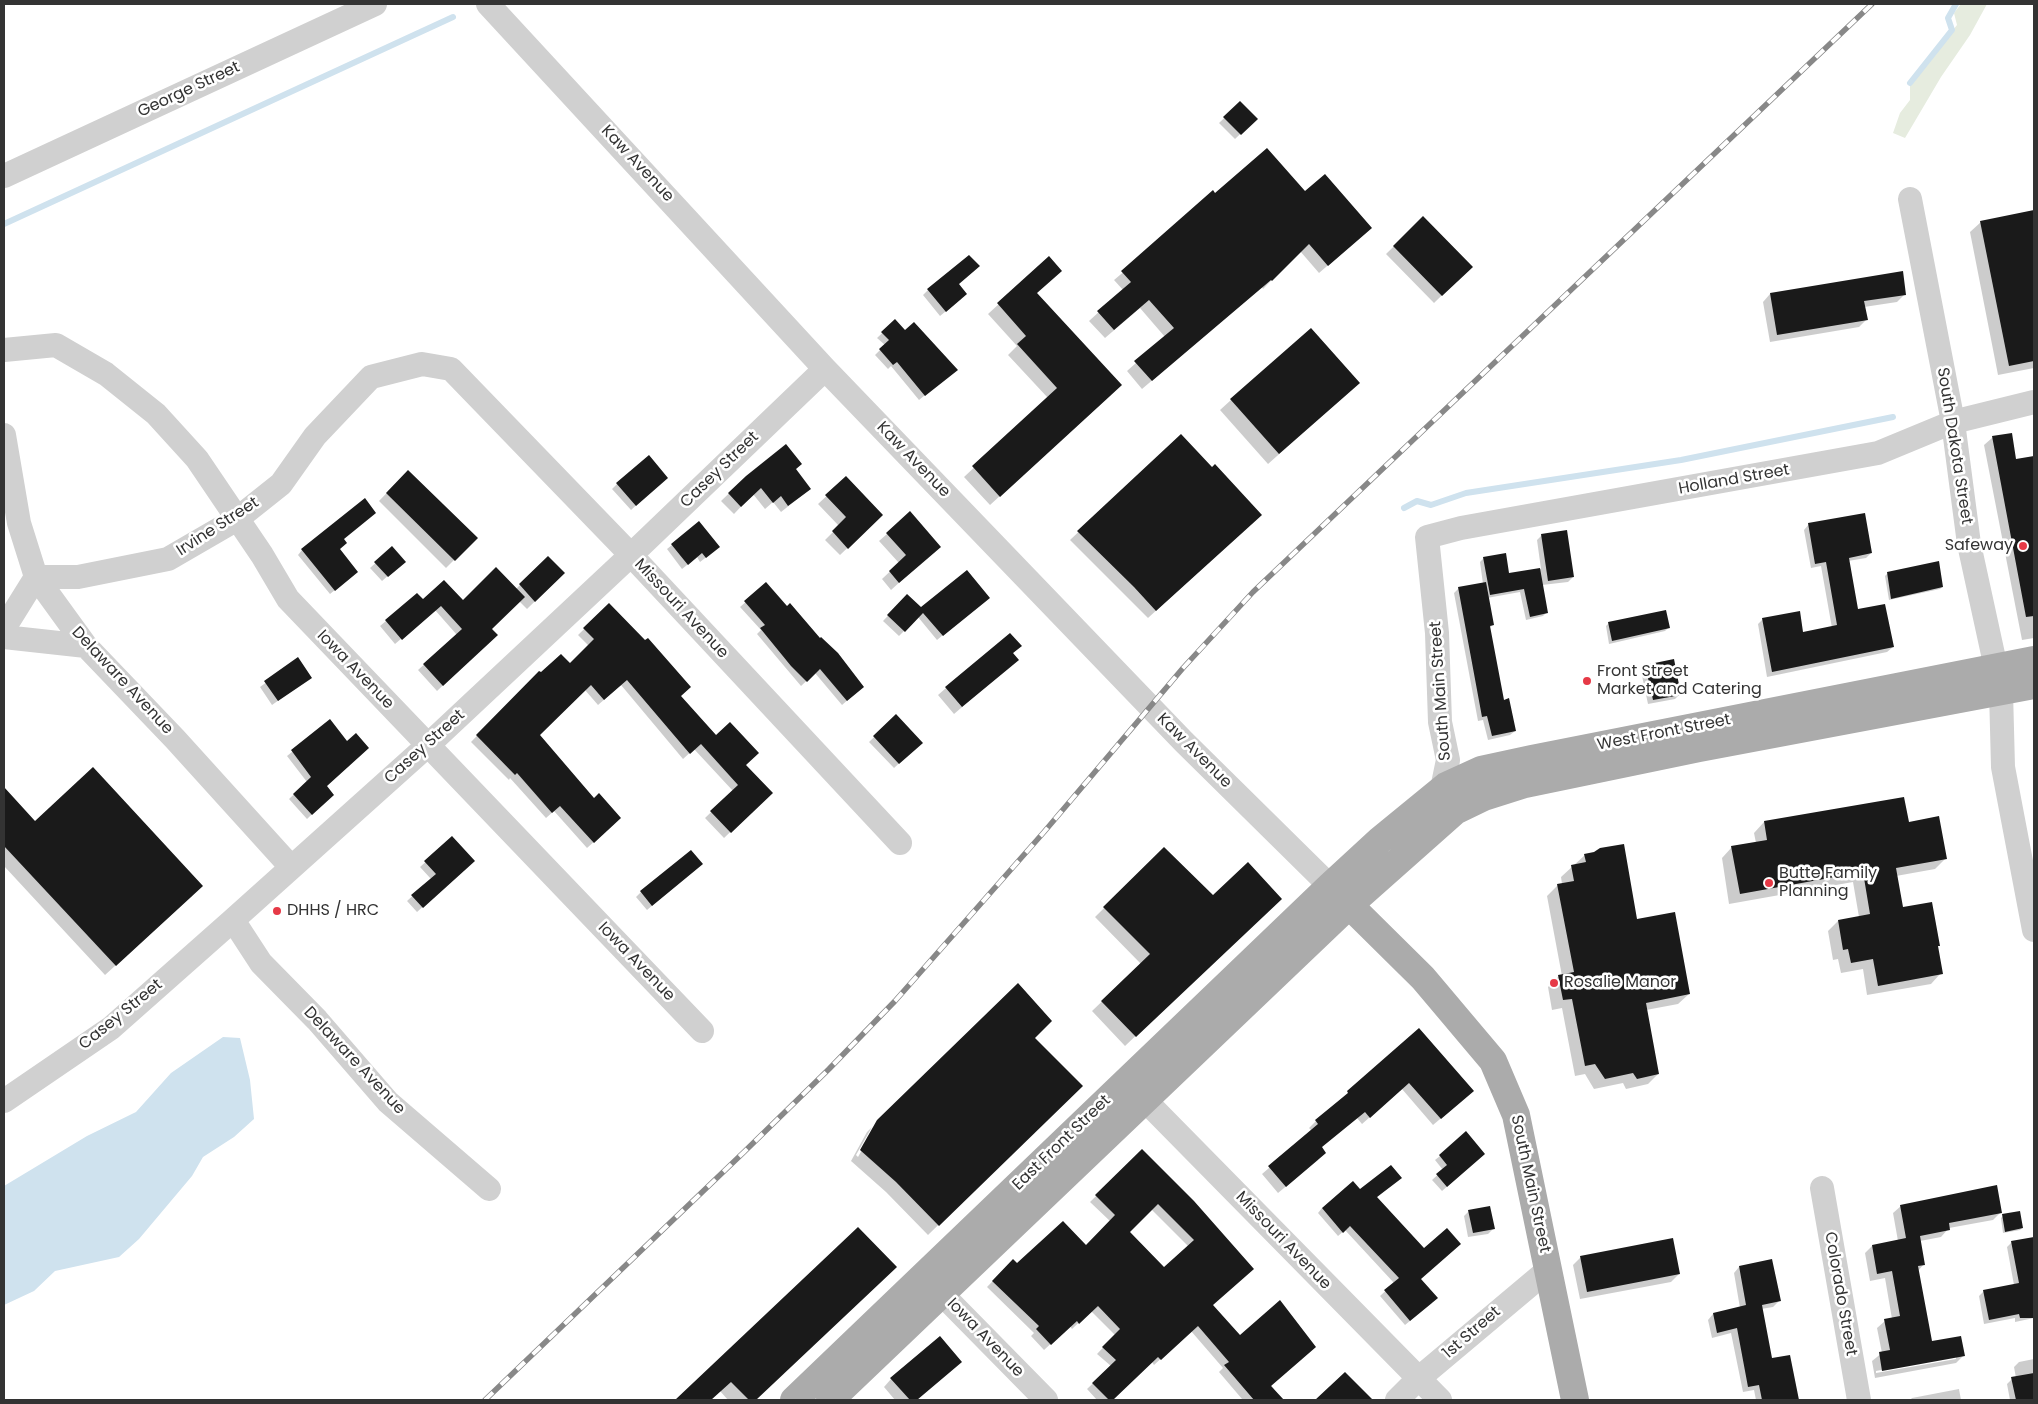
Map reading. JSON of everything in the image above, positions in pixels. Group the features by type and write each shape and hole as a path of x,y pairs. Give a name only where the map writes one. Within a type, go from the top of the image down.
{"main road":[{"name":"West Front Street","path":"1330,886 1380,840 1449,800 1484,797 1525,784 1699,748 1998,680 2034,660"},
{"name":"West Front Street","path":"1998,680 2034,684"},
{"name":"West Front Street","path":"1349,905 1449,800"},
{"name":"Kaw Avenue","path":"1330,886 1349,905"},
{"name":"East Front Street","path":"1135,1091 1330,886"},
{"name":"East Front Street","path":"794,1400 933,1284 1135,1091 1349,905"},
{"name":"South Main Street","path":"1349,905 1423,978 1493,1061 1516,1115 1549,1269 1574,1400"},
{"name":"East Front Street","path":"830,1400 933,1284"}],"street":[{"name":"George Street","path":"4,176 375,4"},
{"name":"Kaw Avenue","path":"488,4 825,369 1184,742 1330,886"},
{"name":"South Dakota Street","path":"1910,199 1953,422 1968,544 1998,680 2003,768 2034,930"},
{"name":"Iowa Avenue","path":"4,350 56,345 106,374 156,414 197,459 262,555 288,599 702,1031"},
{"name":"Irvine Street","path":"36,577 78,577 168,559 237,519 281,484 315,436 371,377 422,364 450,370 458,378"},
{"name":"Casey Street","path":"4,1102 111,1028 233,920 427,746 631,555 825,369"},
{"name":"Missouri Avenue","path":"458,378 631,555 900,843"},
{"name":"Holland Street","path":"1428,537 1461,528 1878,453 1953,422 2034,402"},
{"name":"Delaware Avenue","path":"4,435 18,523 36,577 86,646 175,739 291,867"},
{"name":"South Main Street","path":"1428,537 1437,633 1440,722 1448,760 1449,800"},
{"path":"4,624 8,622 36,577"},
{"path":"4,637 86,646"},
{"name":"Delaware Avenue","path":"233,920 261,964 317,1020 388,1102 489,1190"},
{"name":"Missouri Avenue","path":"1135,1091 1440,1400"},
{"name":"Colorado Street","path":"1822,1188 1859,1400"},
{"name":"1st Street","path":"1397,1400 1418,1379 1549,1269"},
{"name":"Iowa Avenue","path":"933,1284 1046,1400"}],"shaded area":[{"path":"1961,4 1987,4 1970,35 1941,77 1905,138 1893,133 1900,113 1910,100 1910,83 1957,25 1954,13"}],"water":[{"path":"223,1037 240,1038 250,1080 254,1119 234,1137 203,1157 192,1176 139,1239 119,1257 55,1271 34,1291 4,1305 4,1186 87,1136 136,1112 171,1073"}],"building":[{"path":"1240,101 1258,119 1241,135 1223,117"},
{"path":"1267,148 1305,191 1325,174 1372,228 1328,266 1309,244 1272,281 1152,381 1134,361 1174,328 1149,300 1114,330 1097,311 1131,282 1121,271 1213,190 1215,193"},
{"path":"2034,210 2034,361 2009,366 1980,221"},
{"path":"1423,216 1473,267 1442,296 1393,246"},
{"path":"969,255 980,266 959,284 967,294 946,312 927,289"},
{"path":"1049,256 1062,271 1037,293 1122,385 1000,497 972,466 1057,388 1017,344 1026,336 997,303"},
{"path":"1903,271 1906,295 1864,301 1868,320 1777,335 1770,293"},
{"path":"895,319 905,330 914,322 958,370 925,396 897,362 893,365 879,349 889,340 881,332"},
{"path":"1311,328 1360,383 1279,454 1230,399"},
{"name":"Safeway","path":"2012,433 2016,459 2034,456 2034,616 2026,617 1992,436"},
{"path":"1181,434 1212,467 1215,464 1262,515 1156,611 1077,531"},
{"path":"786,444 802,464 796,469 811,489 788,506 781,496 773,503 761,488 741,507 728,493"},
{"path":"649,455 668,478 636,506 616,483"},
{"path":"408,470 478,538 455,561 386,493"},
{"path":"846,476 883,515 848,549 832,531 846,517 825,495"},
{"path":"365,498 376,513 344,539 347,543 340,549 358,572 335,591 301,549"},
{"path":"910,511 941,547 899,583 889,571 906,555 886,533"},
{"path":"1865,513 1872,553 1849,558 1858,609 1885,604 1894,647 1772,672 1762,618 1800,611 1803,632 1837,625 1826,562 1815,564 1808,523"},
{"path":"699,521 720,547 706,558 702,553 688,565 671,544"},
{"path":"1567,530 1574,577 1548,581 1541,534"},
{"path":"392,546 406,562 388,577 374,562"},
{"path":"1506,553 1509,573 1540,568 1548,613 1530,617 1524,589 1490,595 1483,557"},
{"path":"548,556 565,573 535,602 519,584"},
{"path":"1939,561 1943,587 1891,599 1887,572"},
{"path":"496,567 525,597 492,629 498,635 443,686 423,664 462,629 441,606 402,640 385,620 417,593 423,599 444,580 463,600"},
{"path":"967,570 990,598 943,636 923,613 905,632 887,615 907,594 921,607"},
{"path":"766,582 787,606 790,603 820,638 838,653 864,687 847,701 820,669 807,682 791,666 760,628 765,625 744,601"},
{"path":"1486,582 1494,625 1490,626 1504,700 1509,698 1516,731 1492,736 1487,716 1482,717 1458,587"},
{"path":"609,603 645,640 648,638 691,687 681,696 716,735 730,722 759,753 746,765 773,793 731,833 710,811 738,785 701,744 690,754 627,680 604,700 591,685 540,735 594,798 599,793 621,818 594,843 560,806 552,813 517,773 515,775 476,735 539,671 541,672 561,654 570,663 594,639 583,628"},
{"path":"1666,610 1670,628 1612,641 1608,622"},
{"path":"1010,633 1022,646 1013,653 1019,660 962,707 945,687"},
{"path":"298,657 312,678 278,701 264,681"},
{"path":"1674,659 1681,695 1653,700 1645,665"},
{"path":"896,714 923,743 899,764 873,736"},
{"path":"330,719 347,741 356,733 369,748 327,786 334,795 312,815 293,794 311,777 291,750"},
{"path":"93,767 203,886 116,966 4,846 4,787 35,821"},
{"name":"Butte Family Planning","path":"1904,797 1909,822 1939,816 1947,859 1896,868 1903,907 1932,902 1943,974 1878,986 1873,959 1851,963 1848,949 1843,950 1838,920 1870,914 1863,872 1740,894 1731,846 1767,840 1764,821"},
{"path":"452,836 475,861 423,908 411,895 436,874 424,861"},
{"path":"1624,844 1637,919 1675,912 1690,994 1646,1003 1659,1074 1637,1079 1633,1073 1605,1079 1595,1064 1585,1066 1572,999 1563,1000 1558,975 1574,972 1557,884 1574,881 1571,865 1586,862 1584,854 1594,852 1600,848"},
{"path":"1164,847 1213,895 1248,862 1282,899 1136,1037 1101,1001 1150,954 1103,907"},
{"path":"691,850 703,864 652,906 640,891"},
{"path":"1018,983 1052,1021 1035,1038 1083,1086 939,1226 896,1182 860,1150 877,1120"},
{"path":"1419,1028 1474,1091 1441,1119 1409,1083 1370,1118 1365,1112 1322,1147 1326,1153 1286,1187 1268,1166 1318,1124 1315,1120 1348,1093 1347,1091"},
{"path":"1466,1131 1485,1154 1447,1187 1436,1174 1447,1165 1439,1155"},
{"path":"1142,1149 1194,1201 1254,1269 1213,1305 1240,1335 1280,1300 1316,1347 1271,1386 1284,1400 1254,1400 1224,1365 1229,1362 1198,1326 1161,1360 1158,1357 1113,1400 1109,1400 1092,1383 1116,1360 1102,1347 1120,1329 1098,1306 1079,1324 1077,1321 1051,1345 1036,1329 1039,1326 992,1281 1013,1259 1017,1263 1063,1221 1086,1245 1115,1215 1095,1195","holes":["1158,1204 1194,1240 1164,1267 1130,1232"]},
{"path":"1391,1165 1402,1178 1377,1197 1424,1248 1447,1228 1461,1244 1421,1279 1438,1298 1410,1321 1384,1290 1399,1278 1350,1226 1343,1233 1322,1208 1353,1181 1360,1189"},
{"path":"1997,1185 2002,1213 1949,1223 1950,1230 1920,1236 1925,1265 1918,1266 1932,1341 1961,1336 1965,1356 1882,1371 1879,1352 1890,1350 1884,1319 1900,1316 1892,1271 1877,1274 1872,1245 1906,1238 1900,1205"},
{"path":"1490,1206 1495,1229 1473,1233 1468,1210"},
{"path":"2020,1211 2023,1228 2005,1232 2002,1214"},
{"path":"858,1227 897,1267 756,1400 749,1400 731,1382 711,1400 675,1400"},
{"path":"2034,1237 2034,1318 2020,1318 2019,1314 1989,1320 1983,1290 2019,1283 2011,1241"},
{"path":"1673,1238 1680,1274 1587,1292 1580,1256"},
{"path":"1772,1259 1781,1301 1762,1305 1772,1358 1790,1355 1799,1400 1762,1400 1759,1385 1748,1387 1737,1328 1717,1333 1713,1313 1746,1305 1739,1266"},
{"path":"940,1336 962,1362 917,1400 910,1400 890,1378"},
{"path":"1345,1372 1373,1400 1315,1400"},
{"path":"2034,1373 2034,1400 2016,1400 2011,1377"}],"waterway":[{"path":"1910,83 1952,30 1948,18 1956,4"},
{"path":"4,224 453,17"},
{"path":"1404,508 1417,501 1431,505 1466,493 1681,460 1893,417"}],"railway":[{"path":"485,1400 744,1152 895,1001 1044,832 1183,668 1253,592 1872,4"}],"place":[{"name":"Safeway","path":"2023,546"},
{"name":"Front Street Market and Catering","path":"1587,681"},
{"name":"Butte Family Planning","path":"1769,883"},
{"name":"DHHS / HRC","path":"277,911"},
{"name":"Rosalie Manor","path":"1554,983"}]}
